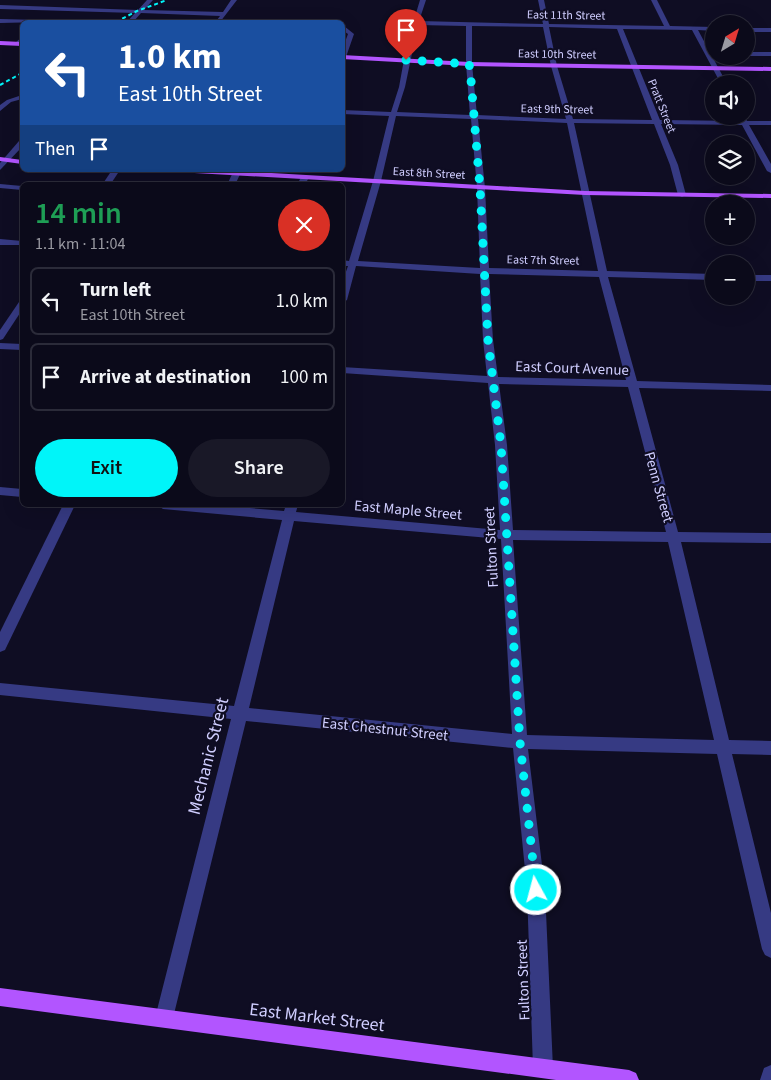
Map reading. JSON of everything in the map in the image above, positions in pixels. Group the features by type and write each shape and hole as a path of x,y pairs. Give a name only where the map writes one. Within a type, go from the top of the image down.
{"main road":[{"path":"0,43 20,44"},
{"name":"East 10th Street","path":"345,57 469,64 771,69"},
{"path":"3,160 20,162"},
{"name":"East 8th Street","path":"238,172 303,181 377,182 584,192 771,196"},
{"name":"East Market Street","path":"0,997 629,1080"}],"street":[{"path":"42,20 67,0"},
{"path":"132,20 150,0"},
{"path":"220,20 234,0"},
{"path":"345,290 377,182 393,115 402,88 406,60 423,0"},
{"name":"Penn Street","path":"542,0 554,66 570,121 603,274 673,536 721,747 771,949"},
{"path":"654,0 668,28"},
{"path":"0,6 224,14"},
{"path":"0,21 20,22"},
{"name":"East 11th Street","path":"418,23 705,29"},
{"name":"Fulton Street","path":"469,25 469,64 480,188 492,380 501,445 520,742 536,890 543,1068"},
{"name":"Pratt Street","path":"618,28 674,165 682,195"},
{"path":"694,29 705,45"},
{"path":"755,30 771,30"},
{"path":"345,31 351,34 345,51"},
{"path":"755,54 771,54"},
{"path":"714,65 719,75"},
{"path":"0,109 19,97"},
{"name":"East 9th Street","path":"345,112 570,121 657,123 705,121"},
{"name":"East 9th Street","path":"755,122 771,124"},
{"path":"745,125 771,172"},
{"path":"0,168 3,160 20,145"},
{"path":"0,186 20,188"},
{"path":"0,242 20,243"},
{"name":"East 7th Street","path":"345,264 484,271 705,277"},
{"path":"755,278 771,278"},
{"path":"0,337 20,307"},
{"path":"0,346 20,347"},
{"name":"East Court Avenue","path":"345,370 492,380 632,386 771,388"},
{"path":"0,491 20,493"},
{"path":"0,646 68,507"},
{"name":"East Maple Street","path":"206,507 291,511 506,535 771,538"},
{"name":"Mechanic Street","path":"164,1018 238,714 259,642 291,511"},
{"name":"East Chestnut Street","path":"0,689 520,742 771,748"},
{"path":"770,1080 771,1075"}],"railway":[{"path":"120,20 137,11 167,0"},
{"path":"0,85 20,74"}],"route":[{"path":"406,60 469,64 470,68 483,231 488,340 501,445 520,742 536,890"}]}
